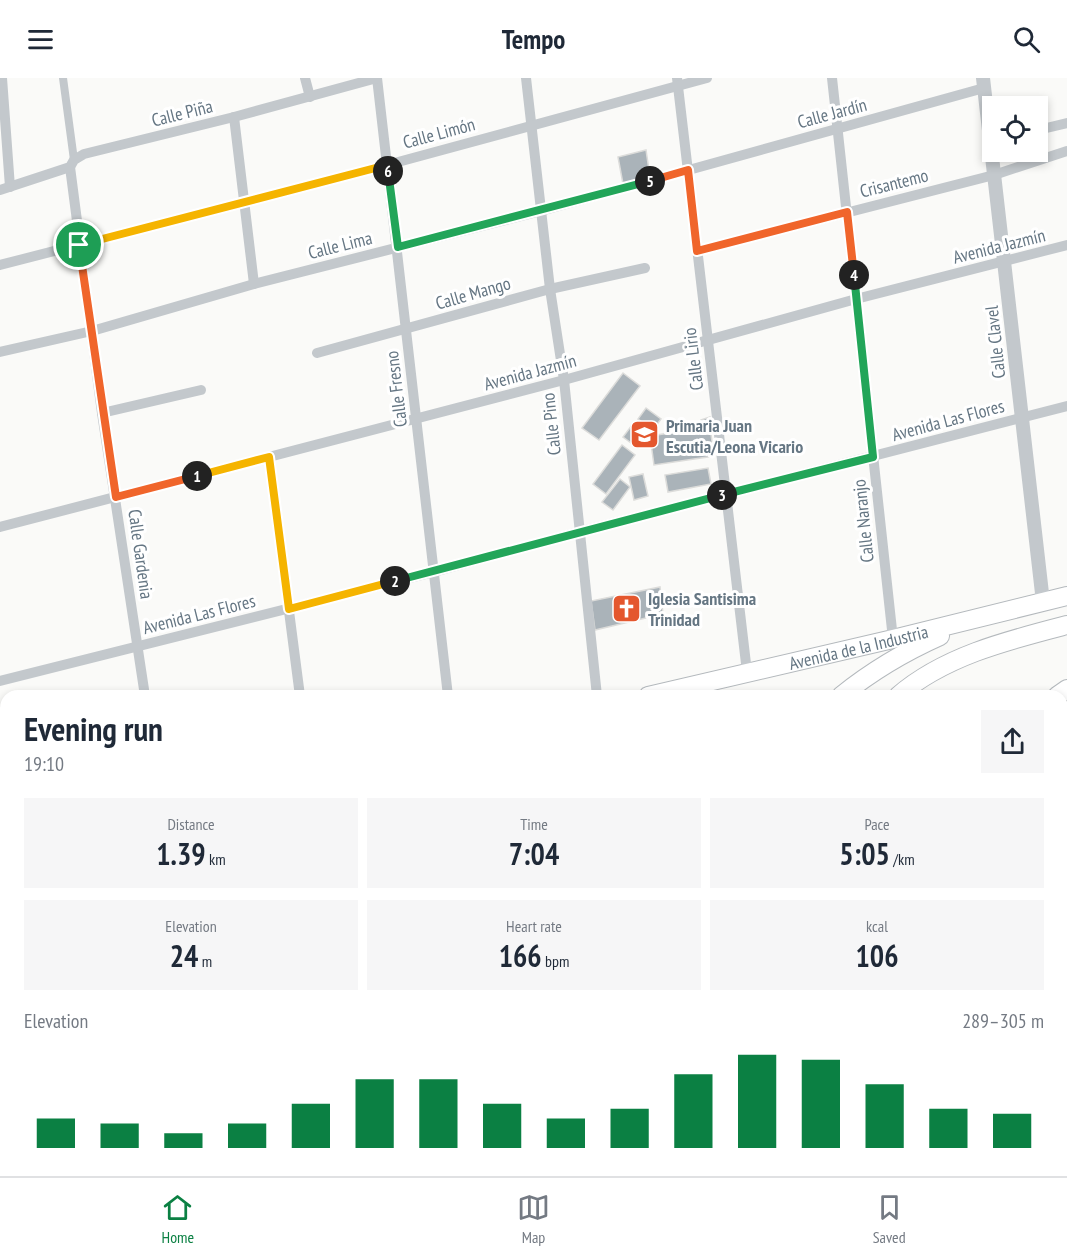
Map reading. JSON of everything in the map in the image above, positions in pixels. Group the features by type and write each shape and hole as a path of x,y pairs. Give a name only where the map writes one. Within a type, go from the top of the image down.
{"highway":[{"name":"Avenida de la Industria","path":"673,690 1067,596"},
{"path":"849,690 889,661 914,647 985,616"},
{"path":"905,690 940,668 980,651 1067,625"}],"street":[{"path":"2,78 5,188"},
{"name":"Calle Gardenia","path":"63,78 79,245 144,690"},
{"path":"305,78 310,97"},
{"name":"Calle Piña","path":"5,188 72,163 84,154 234,117 377,78"},
{"name":"Calle Fresno","path":"377,78 447,690"},
{"name":"Calle Pino","path":"526,78 550,289 564,380 578,532 596,690"},
{"name":"Calle Limón","path":"0,264 387,165 677,82 707,78"},
{"name":"Calle Naranjo","path":"832,78 893,639"},
{"name":"Calle Lirio","path":"677,82 747,672"},
{"name":"Calle Jardín","path":"688,170 838,129 984,83"},
{"path":"234,117 254,284"},
{"path":"1048,128 1067,123"},
{"name":"Crisantemo","path":"697,251 994,175 1067,151"},
{"name":"Calle Clavel","path":"993,162 1043,602"},
{"name":"Calle Lima","path":"0,352 92,331 254,284 541,211 688,170"},
{"name":"Avenida Jazmín","path":"0,527 564,380 856,299 1067,245"},
{"name":"Calle Mango","path":"317,353 550,289 645,268"},
{"path":"102,413 201,390"},
{"name":"Avenida Las Flores","path":"0,681 434,572 578,532 1067,406"},
{"path":"269,457 299,690"}],"building":[{"path":"646,150 650,177 623,184 618,157"},
{"path":"623,373 640,386 599,440 582,428"},
{"path":"646,408 661,419 653,430 638,419"},
{"path":"710,417 713,424 703,427 701,420"},
{"path":"632,425 647,436 638,448 623,437"},
{"path":"710,427 714,456 654,465 650,436"},
{"path":"622,445 635,455 606,494 593,484"},
{"path":"708,468 711,484 668,492 665,475"},
{"path":"643,474 648,496 634,500 629,477"},
{"path":"620,479 630,487 613,510 602,502"},
{"name":"Iglesia Santisima Trinidad","path":"660,587 663,614 595,630 591,601"}],"place":[{"name":"Primaria Juan Escutia/Leona Vicario","path":"645,435"},
{"name":"Iglesia Santisima Trinidad","path":"627,608"}],"route":[{"path":"387,165 398,247 541,211 688,170 697,251 847,212 873,457 289,609 269,457 116,497 79,245 387,165"}]}
